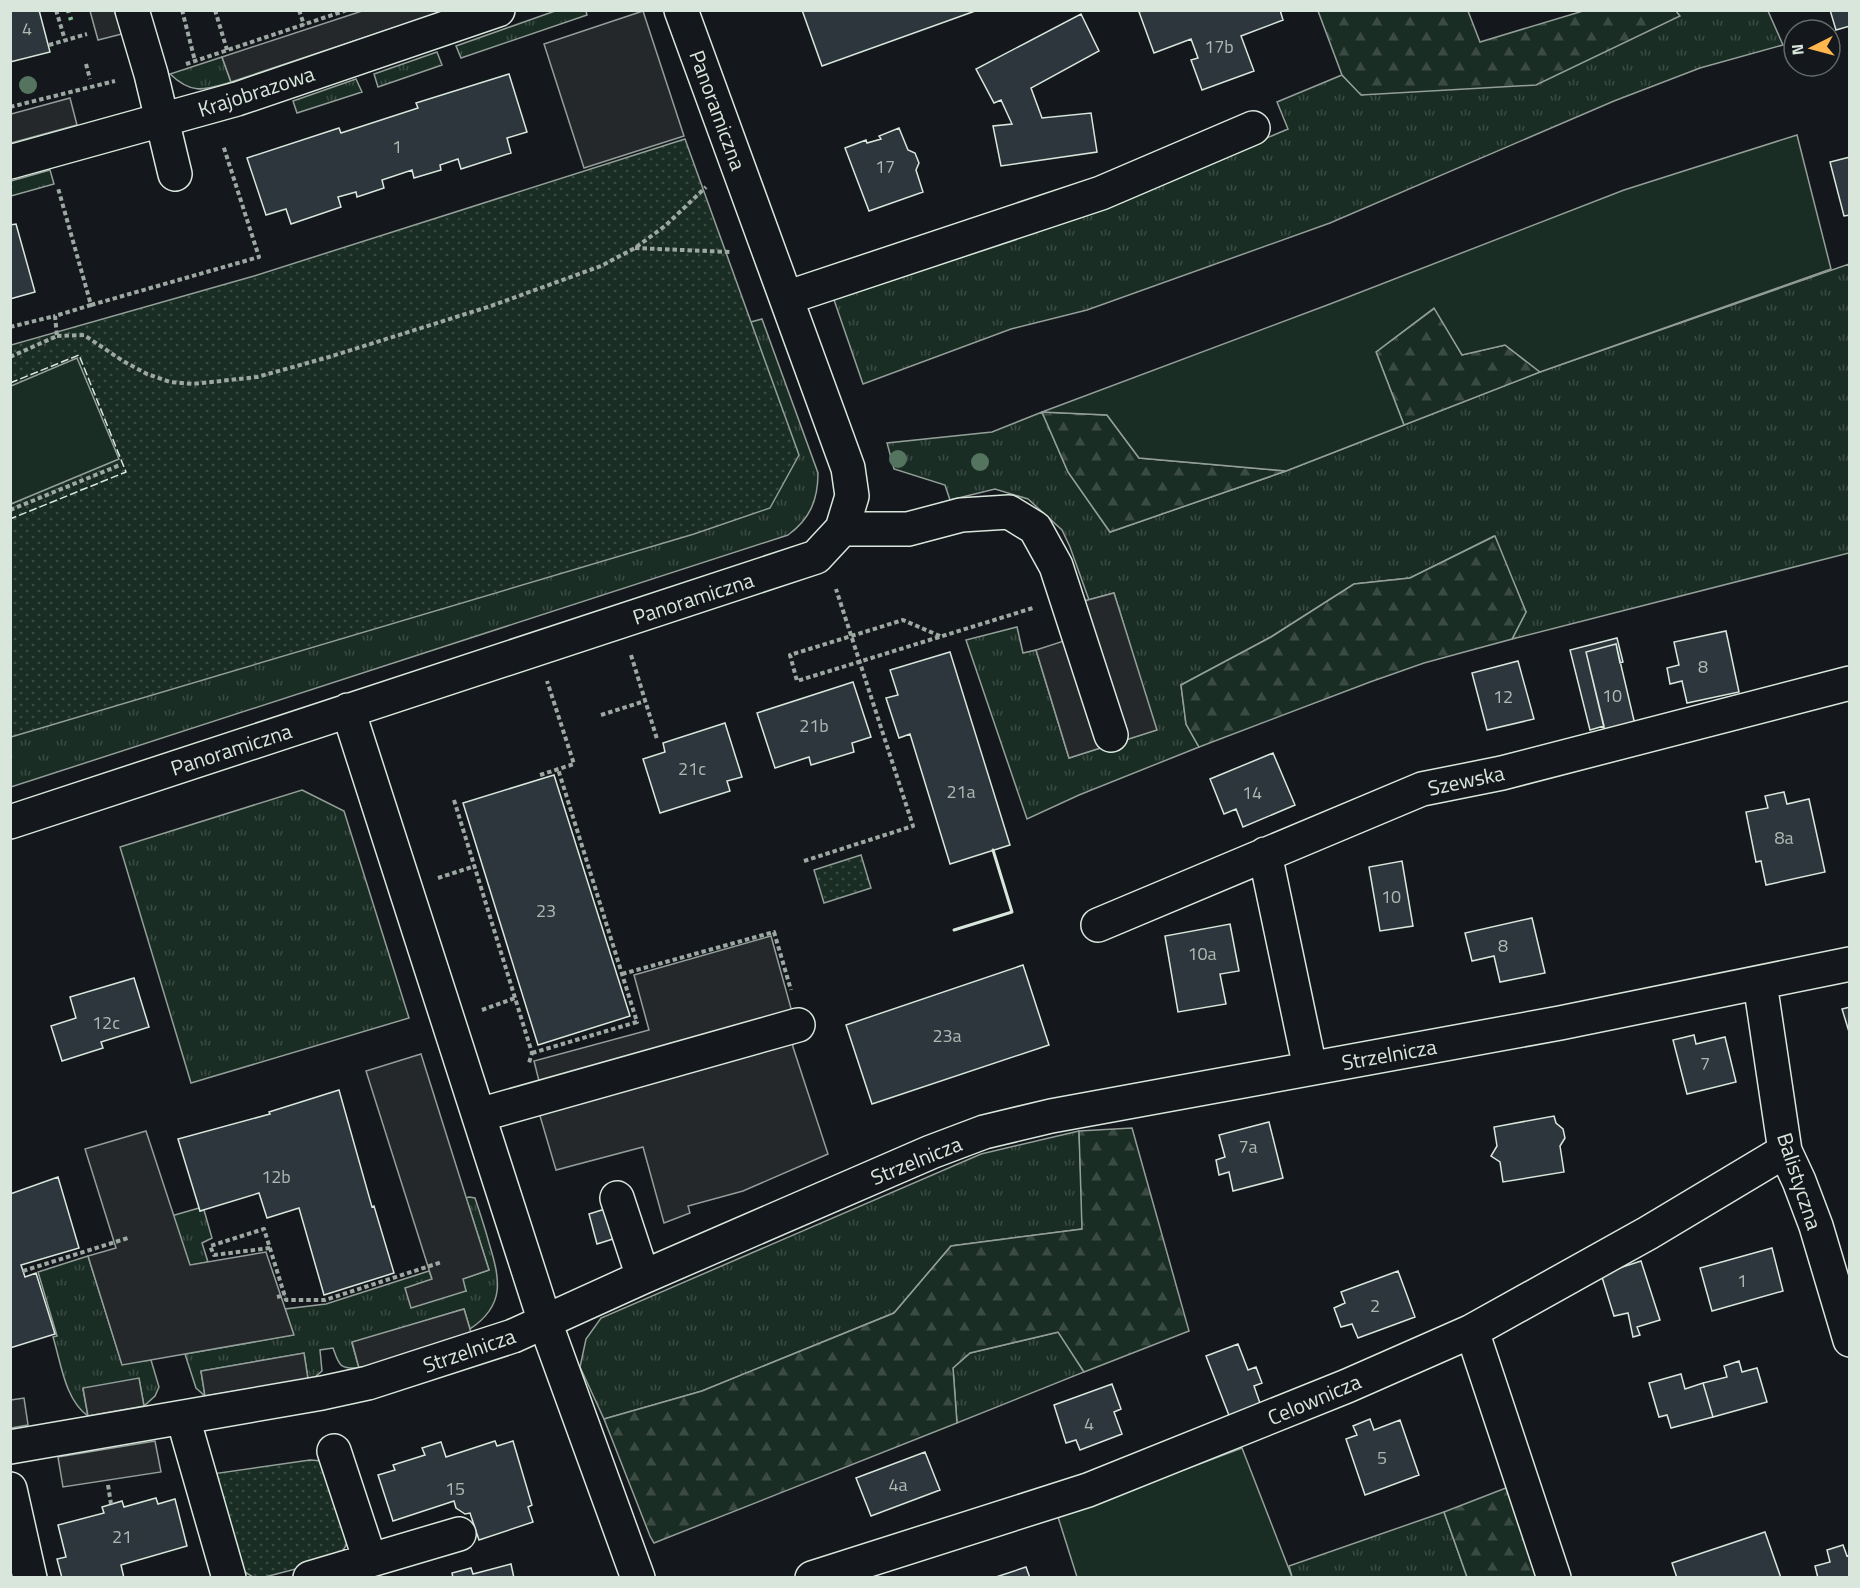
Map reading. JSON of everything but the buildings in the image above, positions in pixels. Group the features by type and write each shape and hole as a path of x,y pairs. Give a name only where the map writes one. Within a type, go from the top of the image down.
{"street":[{"path":"132,10 151,74 175,174"},
{"name":"Krajobrazowa","path":"10,162 237,99 498,10"},
{"name":"Panoramiczna","path":"10,822 816,557 842,529 852,496 848,468 681,10"},
{"path":"786,298 1101,193 1253,128"},
{"path":"842,529 908,529 961,515 1009,512 1035,528 1056,566 1110,735"},
{"name":"Szewska","path":"1098,924 1422,789 1502,773 1850,683"},
{"path":"348,710 545,1322 638,1578"},
{"path":"1265,854 1310,1068"},
{"name":"Strzelnicza","path":"10,1447 322,1394 368,1383 453,1357 513,1336 643,1276 931,1152 984,1132 1051,1116 1560,1023 1850,964"},
{"name":"Balistyczna","path":"1760,983 1785,1151 1839,1273 1850,1340"},
{"path":"479,1115 796,1012"},
{"name":"Celownicza","path":"812,1578 1088,1490 1347,1386 1472,1331 1648,1233 1785,1151"},
{"path":"617,1198 643,1276"},
{"path":"1472,1331 1554,1578"},
{"path":"183,1418 229,1578"},
{"path":"334,1451 370,1560"},
{"path":"10,1489 30,1578"},
{"path":"310,1578 459,1534"}],"path":[{"path":"56,10 65,40"},
{"path":"182,10 195,61"},
{"path":"215,10 227,50"},
{"path":"299,10 304,25"},
{"path":"49,45 87,34"},
{"path":"86,64 90,79"},
{"path":"10,327 259,257 223,145"},
{"path":"10,357 57,336 84,335 123,361 147,374 170,382 193,384 256,376 329,357 491,306 601,266 635,248 665,226 712,181"},
{"path":"58,188 91,305"},
{"path":"635,248 736,252"},
{"path":"55,316 57,336"},
{"path":"10,510 120,465"},
{"path":"804,861 913,826 836,589"},
{"path":"940,636 903,620 790,655 797,681 1025,611"},
{"path":"630,654 657,739"},
{"path":"540,775 574,764 547,681"},
{"path":"601,715 645,702"},
{"path":"532,1053 638,1022 558,770"},
{"path":"454,800 532,1053 529,1063 531,1071"},
{"path":"448,875 475,866"},
{"path":"622,974 774,932 796,1012"},
{"path":"489,1007 515,998"},
{"path":"270,1248 214,1256 210,1246 264,1229 285,1295 286,1300 325,1300 441,1262"},
{"path":"23,1271 128,1238"},
{"path":"277,1297 285,1295"},
{"path":"108,1485 111,1504"}],"green space":[{"path":"555,11 586,11 587,15 461,58 456,46"},
{"path":"1318,11 1468,11 1480,42 1583,11 1676,11 1680,16 1536,85 1361,95 1342,75"},
{"path":"1676,11 1768,11 1782,45 1700,68 1614,101 1330,223 1087,310 1011,329 863,384 833,297 1087,214 1288,129 1277,102 1342,75 1362,95 1679,16"},
{"path":"437,52 442,65 378,87 374,74"},
{"path":"222,57 231,82 199,89 185,85 170,74"},
{"path":"356,79 362,92 297,113 293,101"},
{"path":"1797,135 1831,269 1540,372 1505,345 1462,355 1434,308 1376,352 1404,425 1286,471 1139,458 1107,415 1042,412 1624,190"},
{"path":"685,139 799,455 770,508 694,534 11,737 11,345 254,276"},
{"path":"50,170 54,184 11,196 11,181"},
{"path":"1849,264 1849,553 1512,639 1526,612 1494,536 1410,578 1354,584 1271,637 1181,685 1186,724 1199,747 1079,795 1027,819 966,640 1017,627 1023,653 1036,650 1069,758 1156,730 1114,593 1089,600 1062,530 1028,499 995,489 950,500 945,485 894,469 887,443 992,432 1042,412 1068,472 1110,532 1286,471 1540,372"},
{"path":"1435,308 1462,355 1505,345 1540,372 1404,425 1376,352"},
{"path":"762,319 818,473 811,508 802,522 788,535 11,787 10,625 27,516"},
{"path":"77,358 119,459 11,504 11,386"},
{"path":"1042,412 1107,415 1139,458 1286,471 1110,532 1068,472"},
{"path":"1495,536 1526,612 1512,639 1424,663 1199,747 1186,724 1181,685 1271,637 1354,584 1410,578"},
{"path":"302,790 344,811 409,1018 191,1083 120,847"},
{"path":"861,855 871,888 824,903 814,870"},
{"path":"1132,1128 1189,1331 1084,1372 1058,1332 970,1353 953,1368 957,1423 654,1543 604,1419 702,1391 894,1313 951,1246 1082,1229 1079,1131"},
{"path":"1079,1131 1083,1229 951,1246 894,1313 702,1391 604,1419 580,1367 586,1339 601,1318 981,1154"},
{"path":"469,1197 475,1198 493,1256 497,1280 495,1301 482,1320 470,1329 464,1309 352,1343 359,1368 347,1368 341,1365 333,1348 320,1350 322,1371 315,1377 308,1379 304,1353 201,1371 205,1396 196,1388 185,1354 293,1335 285,1309 326,1304 429,1271 432,1279 466,1291 462,1279 489,1270 468,1204 443,1205"},
{"path":"199,1208 200,1211 204,1210 212,1238 202,1243 208,1262 192,1265 201,1292 161,1219"},
{"path":"88,1256 122,1364 151,1360 159,1387 155,1396 144,1406 139,1379 83,1389 88,1416 80,1409 69,1391 53,1337 57,1336 38,1272"},
{"path":"1059,1332 1084,1372 957,1423 953,1368 970,1353"},
{"path":"1242,1448 1292,1577 1077,1577 1058,1517"},
{"path":"310,1460 323,1461 343,1510 349,1534 345,1546 341,1553 330,1560 265,1577 253,1577 243,1571 212,1474"},
{"path":"1511,1486 1543,1577 1467,1577 1444,1512"},
{"path":"1444,1512 1467,1577 1292,1577 1289,1566"}],"shaded area":[{"path":"90,11 115,11 122,34 98,40"},
{"path":"362,11 444,11 231,82 222,57"},
{"path":"643,11 684,136 584,168 544,44"},
{"path":"70,98 77,125 11,143 11,114"},
{"path":"1114,593 1157,730 1069,758 1036,650 1064,641 1084,601"},
{"path":"771,936 792,1012 793,1047 828,1154 743,1191 688,1206 690,1213 664,1223 643,1147 556,1170 540,1116 539,1081 534,1061 649,1030 634,975"},
{"path":"421,1054 489,1270 463,1279 466,1291 411,1308 405,1288 432,1279 366,1071"},
{"path":"146,1131 190,1265 266,1252 294,1335 122,1365 88,1256 116,1248 85,1149"},
{"path":"464,1309 472,1336 359,1368 352,1342"},
{"path":"304,1353 308,1379 205,1396 201,1371"},
{"path":"139,1378 144,1406 88,1416 83,1388"},
{"path":"24,1398 28,1425 11,1428 11,1400"},
{"path":"155,1441 161,1472 63,1487 58,1457"}],"hedge":[{"path":"68,10 72,23"}],"fence":[{"path":"10,383 79,355 126,472 10,519"}],"wall":[{"path":"954,930 1012,912 993,850"}]}
